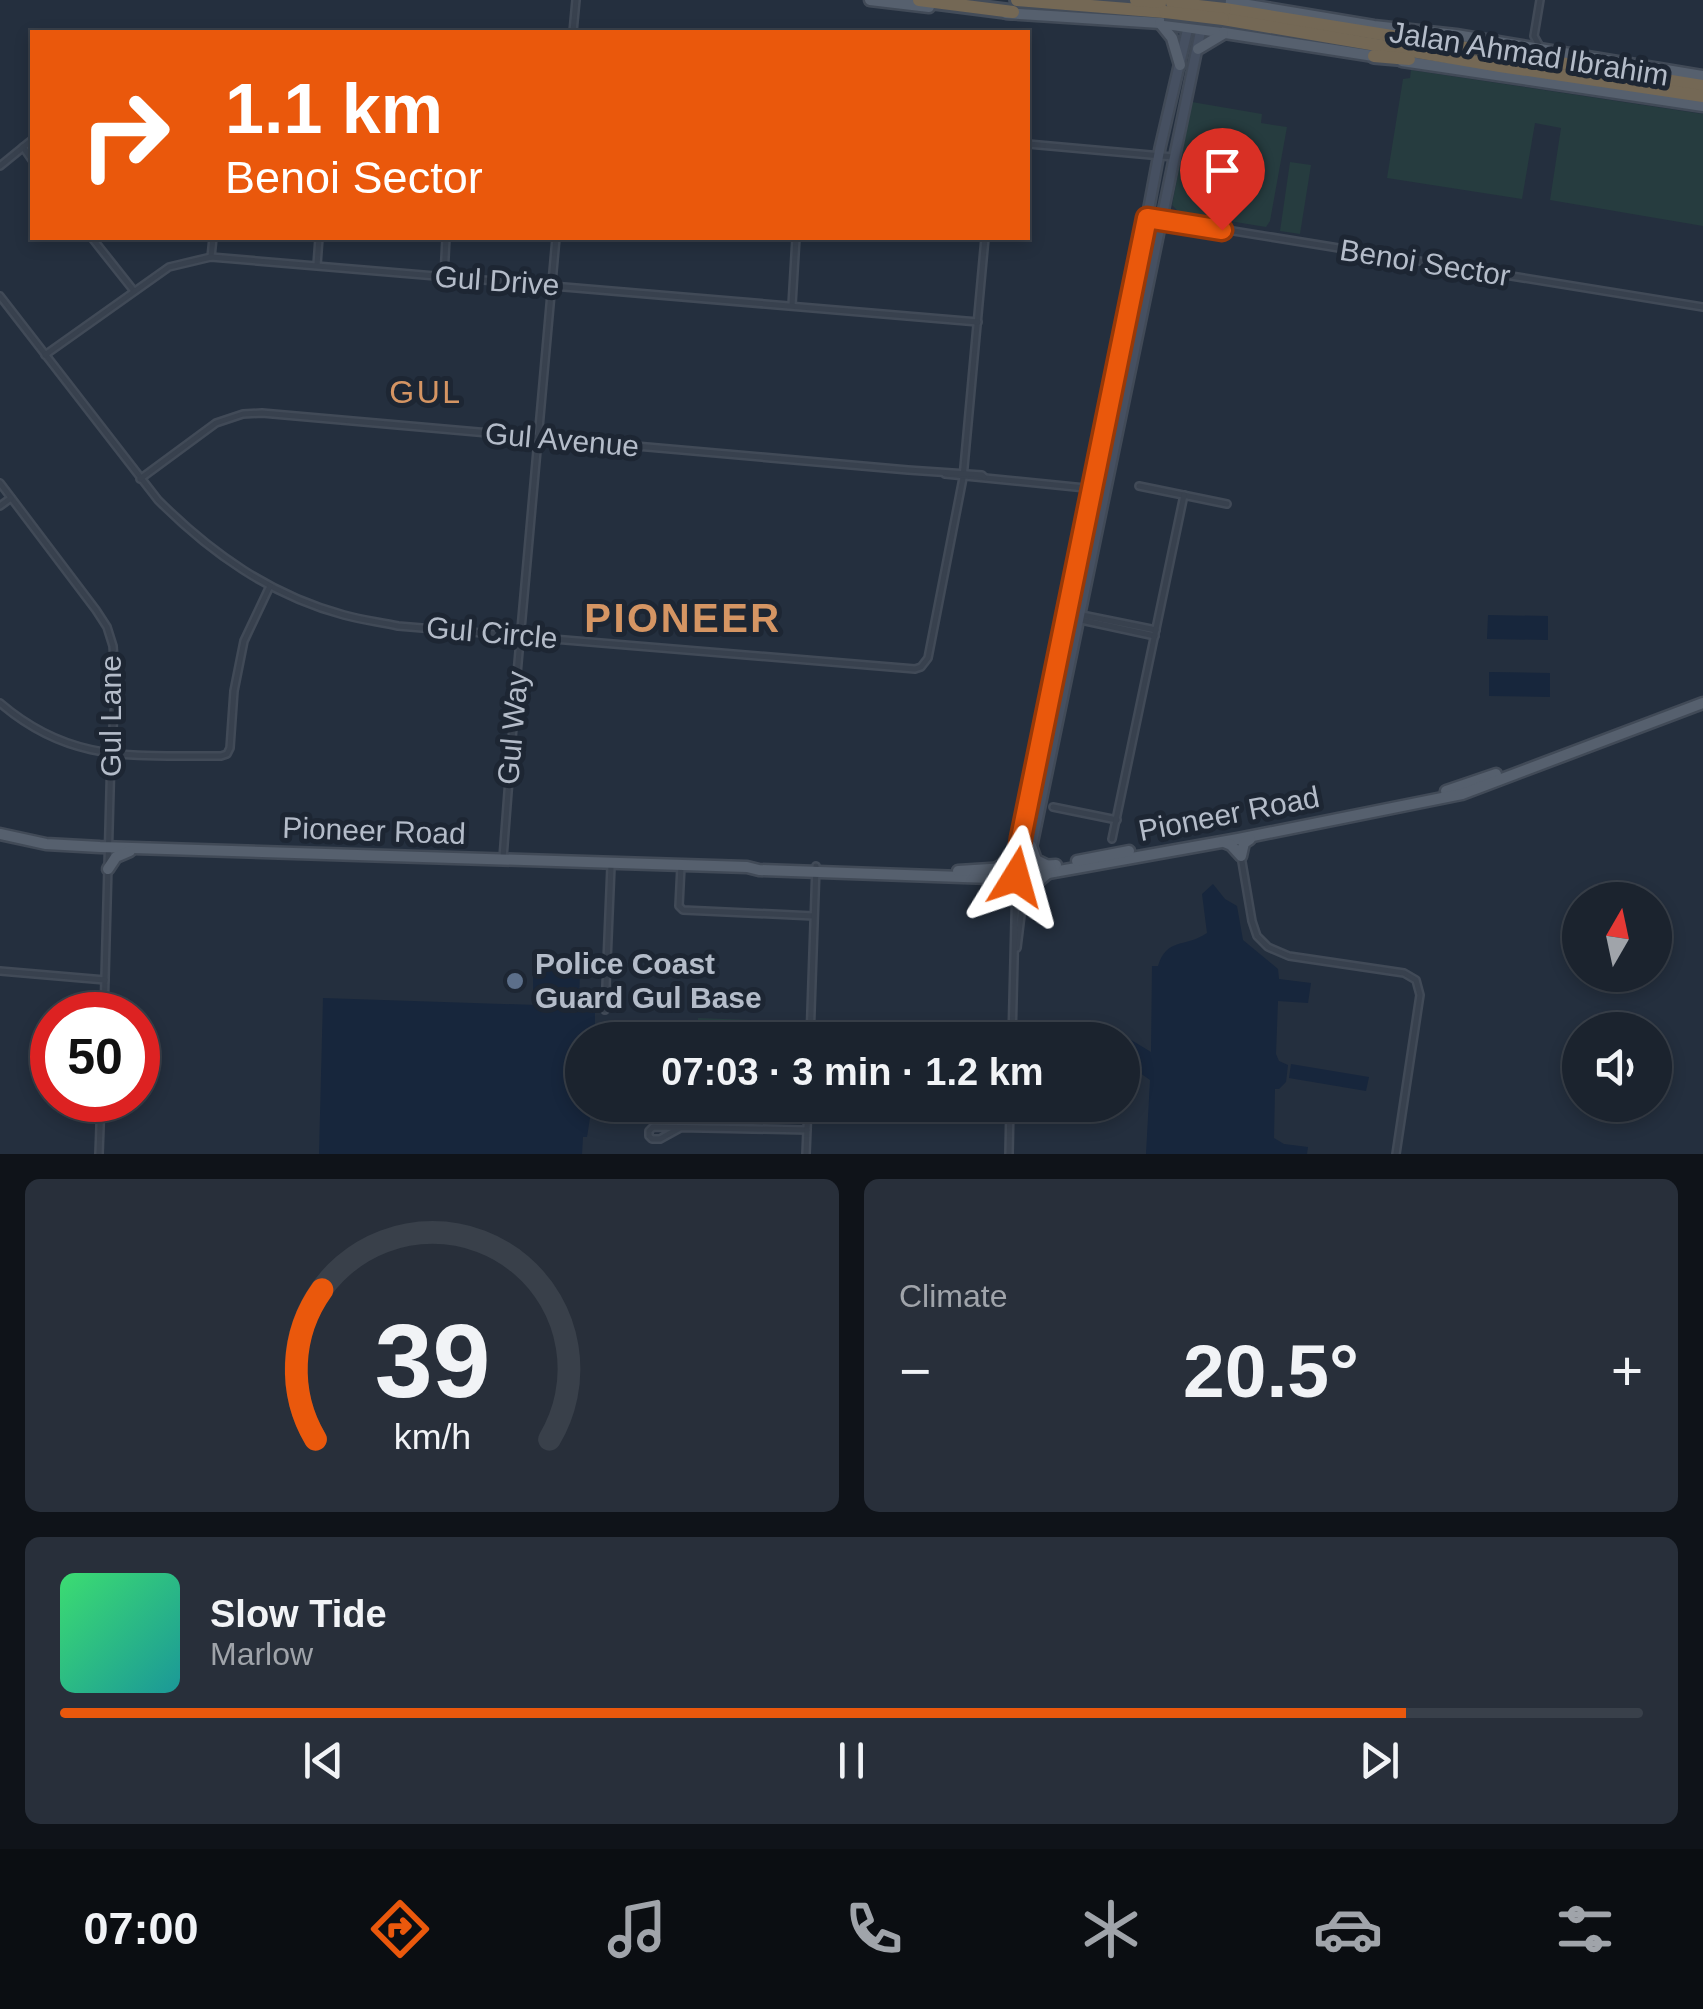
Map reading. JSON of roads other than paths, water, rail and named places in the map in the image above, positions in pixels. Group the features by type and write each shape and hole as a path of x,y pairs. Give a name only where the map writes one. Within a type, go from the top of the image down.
{"highway":[{"path":"919,0 1015,6 1228,9 1550,57"},
{"path":"1136,0 1193,11"},
{"path":"1228,9 1500,66 1703,96"},
{"path":"1374,26 1703,86"},
{"path":"1374,56 1500,66"}],"main road":[{"path":"870,0 947,10 1015,6"},
{"path":"1180,64 1172,38 1193,11 1228,9 1214,38 1198,49"},
{"name":"Jalan Ahmad Ibrahim","path":"1228,9 1374,56 1703,106"},
{"name":"Jalan Ahmad Ibrahim","path":"1193,11 1228,9 1456,35 1517,46 1550,57 1703,76"},
{"path":"1021,873 1031,846 1198,49 1193,11"},
{"path":"1031,846 1036,860 1050,869 1019,901 1008,885 991,874 1015,856 1021,838 1159,155 1193,11"},
{"name":"Pioneer Road","path":"1208,841 1256,836 1462,794 1703,701"},
{"name":"Pioneer Road","path":"0,834 46,844 108,848 1021,873 1238,836 1452,790 1703,701"},
{"path":"1240,856 1244,844 1256,836"},
{"path":"1021,838 1021,873"},
{"path":"1222,842 1231,845 1240,856"},
{"path":"108,869 120,854 140,849"}],"street":[{"path":"574,30 576,0"},
{"path":"1540,0 1534,36 1550,57"},
{"path":"1517,46 1534,36"},
{"path":"0,166 30,142"},
{"path":"1030,144 1173,156"},
{"path":"22,148 30,158"},
{"name":"Benoi Sector","path":"1147,218 1703,307"},
{"path":"94,240 134,291"},
{"path":"212,256 213,240"},
{"path":"316,265 318,240"},
{"path":"444,277 446,240"},
{"name":"Gul Way","path":"502,860 556,240"},
{"path":"792,305 796,240"},
{"name":"Gul Circle","path":"1,299 168,510 241,570 300,600 344,615 398,626 915,670 928,658 964,475 986,240"},
{"name":"Gul Drive","path":"45,355 170,267 212,256 978,322"},
{"name":"Gul Avenue","path":"140,479 216,423 244,414 270,413 1105,490"},
{"name":"Gul Lane","path":"0,483 107,627 113,646 116,688 105,992"},
{"path":"1138,486 1227,504"},
{"path":"1112,840 1184,496"},
{"path":"0,506 11,498"},
{"path":"0,702 24,722 80,748 111,754 227,754 244,641 270,586"},
{"path":"1067,615 1155,633"},
{"path":"1053,806 1117,820"},
{"path":"1238,836 1252,920 1268,947 1289,956 1404,973 1416,980 1420,995 1396,1154"},
{"path":"604,1010 611,863"},
{"path":"681,866 679,906 684,910 814,916"},
{"path":"811,1022 816,870"},
{"path":"1012,1022 1021,873"},
{"path":"0,971 105,980"},
{"path":"99,1154 100,1122"},
{"path":"806,1154 807,1122"},
{"path":"1009,1154 1010,1122"},
{"path":"680,1128 660,1140 649,1136 652,1128 680,1128 807,1130"}],"water":[{"path":"1488,615 1548,616 1548,640 1487,639"},
{"path":"1489,672 1550,673 1550,697 1489,696"},
{"path":"1213,884 1237,906 1243,940 1278,969 1279,979 1311,983 1308,1003 1278,1001 1276,1054 1279,1061 1288,1065 1286,1082 1275,1089 1274,1138 1284,1144 1308,1147 1307,1154 1146,1154 1150,1080 1140,1073 1140,1045 1151,1052 1152,966 1158,966 1172,947 1207,933 1202,894"},
{"path":"533,969 580,971 579,1001 533,1000"},
{"path":"323,998 595,1007 595,1022 565,1022 565,1122 589,1122 582,1154 319,1154"},
{"path":"1291,1064 1369,1077 1366,1091 1289,1078"}],"place":[{"name":"Police Coast Guard Gul Base","path":"515,981"}],"district":[{"name":"GUL","path":"426,392"},
{"name":"PIONEER","path":"683,618"}]}
